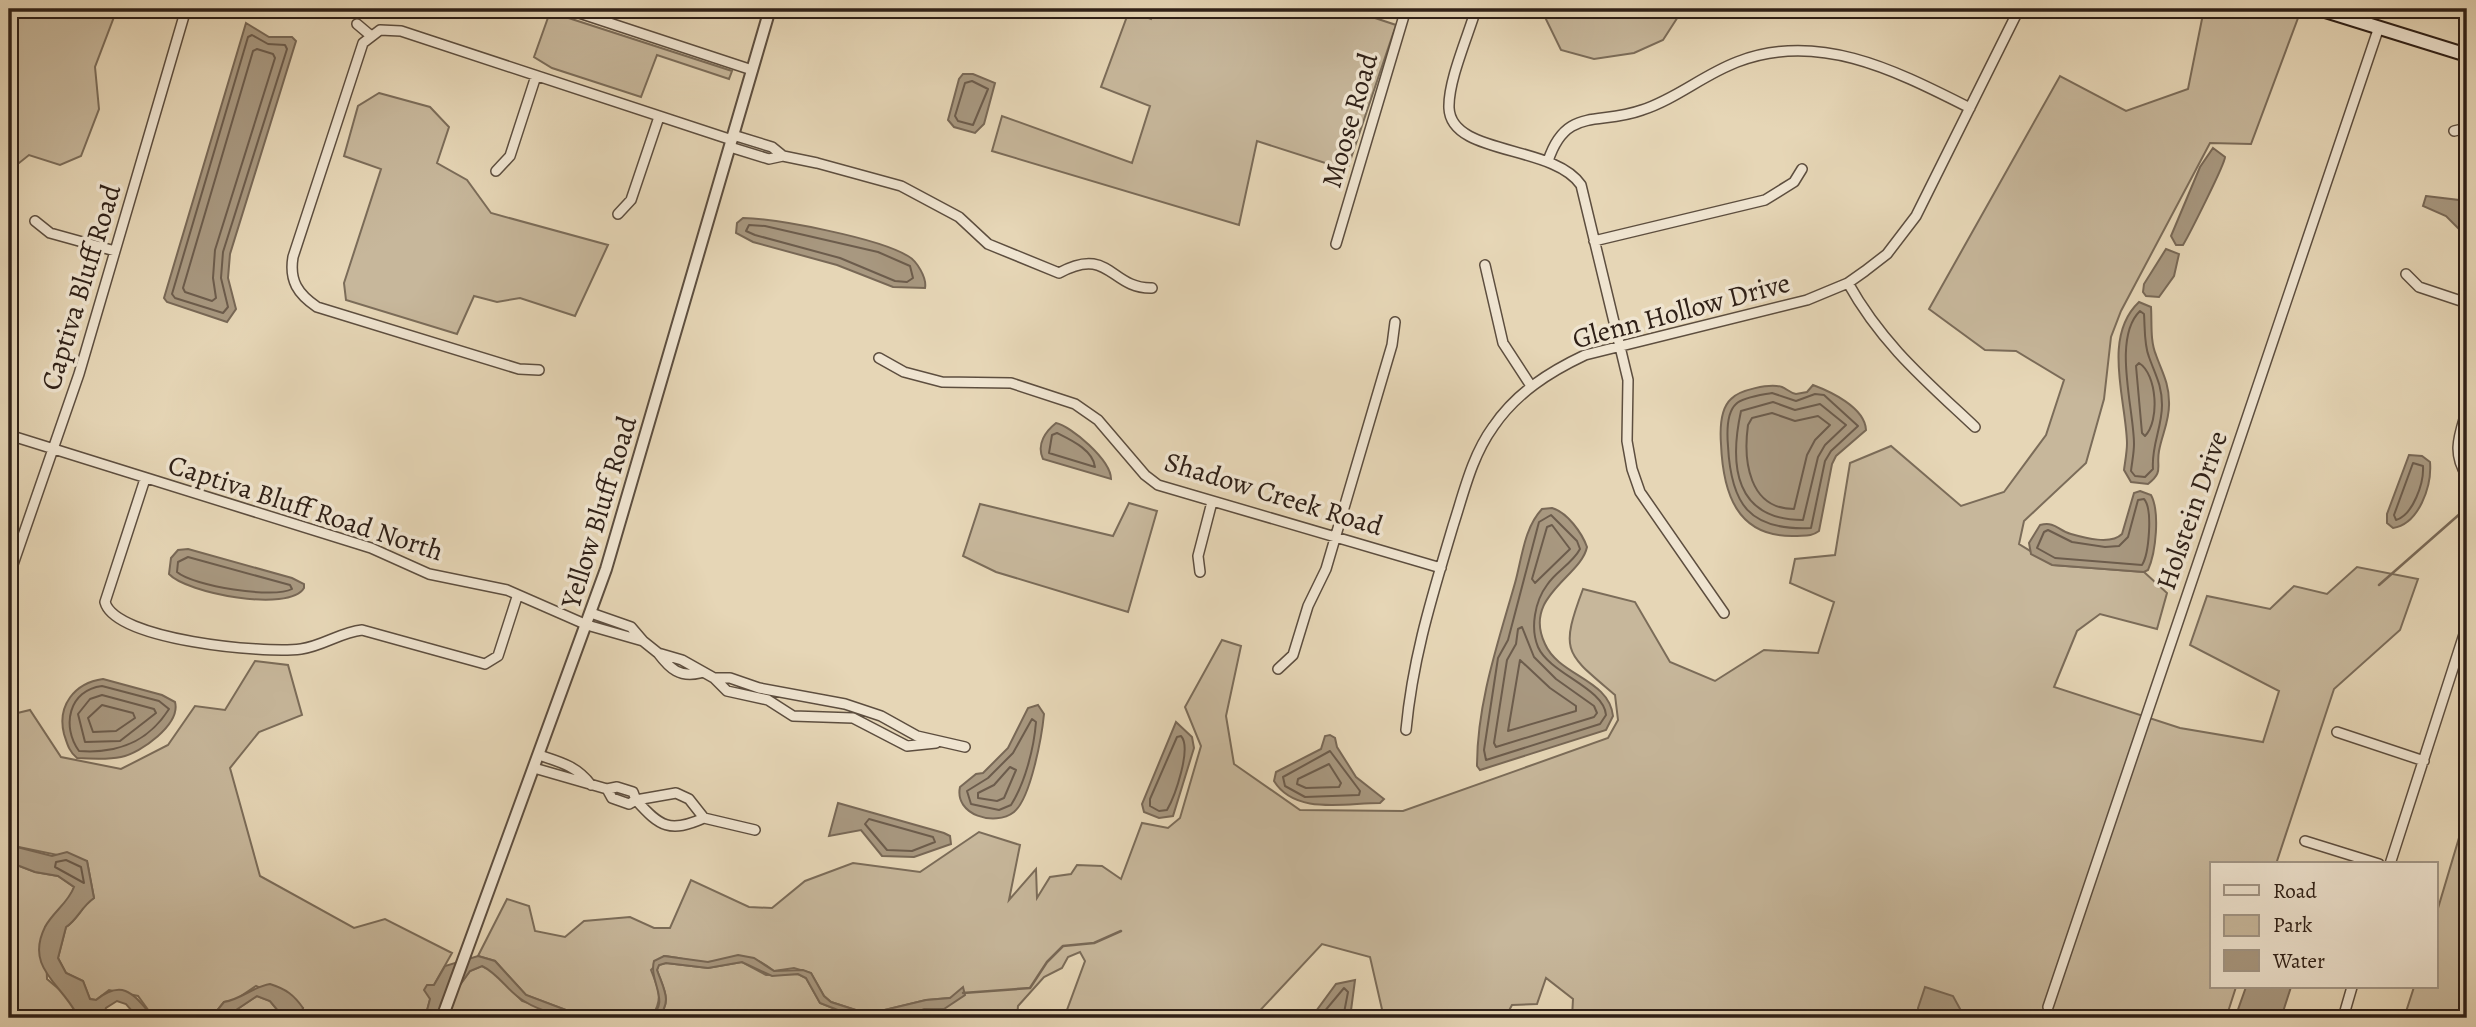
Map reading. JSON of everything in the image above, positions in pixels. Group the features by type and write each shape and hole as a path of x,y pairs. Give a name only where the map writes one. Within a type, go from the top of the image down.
{"main road":[{"path":"2319,9 2467,55"}],"street":[{"name":"Captiva Bluff Road","path":"9,576 54,449 186,9"},
{"path":"568,9 752,70"},
{"name":"Yellow Bluff Road","path":"442,1018 591,613 770,9"},
{"name":"Moose Road","path":"1336,244 1406,9"},
{"path":"1476,9 1450,99 1453,122 1469,137 1564,167 1581,185 1628,380 1628,441 1632,469 1640,492 1724,613"},
{"name":"Glenn Hollow Drive","path":"1406,730 1416,653 1481,446 1493,426 1531,386 1552,371 1585,355 1807,300 1848,283 1886,254 1907,230 2019,9"},
{"path":"357,24 370,35"},
{"name":"Holstein Drive","path":"2048,1007 2379,27"},
{"path":"539,370 519,369 317,307 297,289 292,279 293,257 359,51 370,35 391,28 732,141 769,159 783,156 901,186 959,217 988,244 1040,267 1059,273 1077,263 1089,262 1139,288 1152,288"},
{"path":"1549,161 1555,141 1574,122 1638,112 1739,61 1789,51 1837,54 1879,65 1970,108"},
{"path":"496,171 510,156 536,76"},
{"path":"618,214 631,200 659,117"},
{"path":"2454,131 2467,128"},
{"path":"1594,241 1765,200 1794,182 1802,169"},
{"path":"35,221 50,233 115,251"},
{"path":"1485,265 1503,343 1531,386"},
{"path":"2406,274 2419,287 2467,303"},
{"path":"1848,283 1868,319 1888,344 1975,427"},
{"path":"1278,668 1293,655 1335,537 1392,345 1395,322"},
{"name":"Shadow Creek Road","path":"879,358 904,372 942,382 1011,383 1075,404 1111,433 1150,481 1212,502 1441,568"},
{"path":"2467,409 2457,444 2459,463 2467,476"},
{"name":"Captiva Bluff Road North","path":"9,435 371,548 429,574 482,583 587,625 643,641"},
{"path":"145,479 107,591 107,610 117,618 210,647 276,651 301,649 362,630 485,664 498,656 517,597"},
{"path":"1200,572 1198,556 1212,502"},
{"path":"591,613 631,627 658,653 682,660 700,673 713,678 730,678 759,688 845,704 881,716 905,731 938,743 965,747"},
{"path":"2391,862 2467,625"},
{"path":"713,678 727,691 768,700 793,716 853,718 907,746 938,743"},
{"path":"2337,732 2424,761"},
{"path":"539,755 582,772 591,785"},
{"path":"567,779 571,766"},
{"path":"534,768 607,789 617,787 633,792 636,800 651,816 668,826 677,828 704,818 755,830"},
{"path":"636,800 676,793 689,799 704,818"},
{"path":"2305,841 2373,862"},
{"path":"2343,1018 2352,988"}],"green space":[{"path":"22,9 117,9 95,67 99,109 81,156 60,165 29,155 9,171 9,38"},
{"path":"1154,9 1348,9 1396,25 1347,170 1257,141 1239,225 992,151 1002,116 1132,163 1150,106 1101,87 1129,11 1151,19"},
{"path":"1541,9 1683,9 1663,40 1634,53 1594,59 1561,50"},
{"path":"2204,9 2301,10 2251,144 2210,143 2121,311 2111,337 2104,399 2086,463 2024,521 2019,544 2053,565 2144,572 2167,593 2157,629 2100,614 2077,631 2054,687 2180,728 2263,742 2279,691 2190,645 2207,596 2270,609 2294,586 2327,594 2357,567 2418,579 2400,630 2334,689 2277,862 2210,862 2210,988 2236,988 2226,1018 1572,1018 1573,999 1546,978 1537,1004 1512,1005 1505,1018 1384,1018 1370,957 1322,944 1253,1018 1064,1018 1085,961 1080,952 1068,957 1062,968 1044,977 1018,1006 1017,1018 993,1018 968,1011 965,1018 904,1018 924,1009 944,1009 950,998 926,1000 868,1014 831,1002 824,996 811,973 794,968 774,971 748,958 707,962 664,956 651,970 659,999 652,1016 587,1018 526,995 495,961 478,956 507,899 529,906 535,931 565,937 584,921 630,917 654,928 670,928 691,880 749,907 772,908 805,881 853,863 920,872 979,832 1020,845 1009,900 1036,869 1037,898 1050,877 1071,874 1077,865 1102,866 1121,879 1142,823 1168,828 1180,818 1201,746 1185,707 1222,640 1241,646 1226,716 1234,764 1300,810 1403,811 1608,738 1618,720 1615,695 1577,660 1570,640 1575,610 1583,589 1635,602 1670,662 1715,681 1764,650 1818,653 1834,602 1790,583 1795,559 1835,555 1850,463 1891,446 1961,506 2004,492 2046,435 2064,380 2016,351 1985,350 1929,309 2060,76 2126,111 2188,89"},
{"path":"550,12 732,71 729,79 657,55 641,97 552,68 534,57"},
{"path":"379,93 430,107 449,127 437,163 467,180 491,213 608,245 575,316 520,298 497,302 474,296 457,334 346,300 344,283 381,169 344,156 358,106"},
{"path":"1129,503 1157,511 1128,612 996,572 963,556 980,504 1113,536"},
{"path":"255,661 288,665 302,715 259,732 230,768 260,876 354,928 385,919 452,953 434,985 425,1018 300,1018 303,1008 256,986 235,1000 224,1002 211,1018 154,1018 138,996 109,990 96,1000 90,999 83,981 66,973 58,958 66,927 94,898 87,861 9,845 9,715 30,710 61,757 121,769 168,745 195,706 225,710"},
{"path":"2467,811 2467,1018 2404,1018 2414,988 2438,988 2438,908"},
{"path":"9,862 35,872 58,876 74,887 70,898 45,927 47,979 67,996 76,1013 75,1018 9,1018"},
{"path":"742,962 766,975 798,974 806,978 820,1003 858,1018 657,1018 666,1001 657,970 659,965 666,963 708,968"},
{"path":"482,966 494,972 522,1001 570,1018 436,1018 470,971"},
{"path":"257,996 270,1001 284,1018 224,1018"}],"water":[{"path":"246,23 269,37 292,37 296,41 230,254 228,278 236,309 227,322 167,302 164,298"},
{"path":"963,74 973,74 995,83 984,124 975,133 954,127 948,120 959,79"},
{"path":"2213,148 2225,157 2183,245 2176,245 2171,236 2200,167"},
{"path":"2426,196 2467,201 2467,237 2446,216 2423,206"},
{"path":"743,218 828,231 894,249 915,262 923,275 925,288 893,287 837,265 753,242 736,233 737,223"},
{"path":"2166,249 2179,254 2174,276 2159,297 2146,296 2143,292 2144,284"},
{"path":"2139,302 2151,307 2154,350 2169,395 2158,473 2148,484 2131,482 2124,470 2127,443 2119,369 2121,333 2128,316"},
{"path":"1813,385 1853,407 1860,414 1866,430 1836,456 1832,464 1819,531 1794,536 1758,529 1736,508 1725,479 1721,432 1727,403 1747,390 1777,386 1796,394 1807,392"},
{"path":"1056,423 1071,430 1098,454 1111,479 1043,459 1041,443"},
{"path":"2409,455 2422,456 2430,462 2429,482 2417,512 2402,525 2393,528 2387,523 2387,514"},
{"path":"2140,491 2151,495 2155,511 2155,543 2148,570 2144,572 2052,565 2031,554 2029,543 2040,525 2050,524 2067,533 2090,539 2105,540 2117,537 2122,534 2134,493"},
{"path":"1552,508 1573,524 1587,547 1583,558 1547,600 1541,613 1540,627 1545,644 1552,655 1603,694 1610,704 1613,716 1606,730 1480,770 1477,766 1478,743 1485,696 1524,544 1531,525 1542,509"},
{"path":"188,549 292,578 304,584 304,588 295,595 259,600 195,588 169,574 171,558 178,550"},
{"path":"103,679 162,695 175,702 175,711 166,728 139,750 110,759 77,758 70,750 64,734 63,714 76,691 93,681"},
{"path":"1038,705 1044,714 1041,736 1035,766 1020,805 1014,812 997,818 978,816 969,811 960,797 960,787 976,774 983,773 1008,748 1028,708"},
{"path":"1176,722 1192,737 1194,748 1173,816 1159,818 1144,812 1142,804"},
{"path":"1325,736 1335,738 1337,747 1356,777 1384,799 1380,803 1307,803 1283,792 1274,781 1276,772 1321,749"},
{"path":"838,803 944,833 950,836 951,844 914,857 882,856 861,830 829,836"},
{"path":"9,845 52,856 67,852 87,861 94,898 66,927 58,958 66,973 83,981 90,999 96,1000 115,990 129,992 154,1018 138,1018 126,1004 117,1001 106,1008 103,1018 75,1018 76,1013 47,974 39,953 45,927 74,887 58,876 35,872 9,862"},
{"path":"738,955 754,958 774,971 803,970 811,973 824,996 831,1002 868,1014 926,1000 950,998 963,987 965,995 944,1009 924,1009 904,1018 858,1018 820,1003 806,978 798,974 772,976 742,962 708,968 666,963 659,965 657,970 666,995 665,1007 657,1018 648,1018 659,1006 654,961 664,956 708,962"},
{"path":"478,956 495,961 526,995 587,1018 554,1014 531,1005 482,966 470,971 436,1018 425,1018 430,999 424,990 427,985 434,985 445,966"},
{"path":"1355,980 1350,1018 1311,1018 1336,984"},
{"path":"270,984 285,990 296,999 303,1008 300,1018 284,1018 270,1001 257,996 224,1018 211,1018 224,1002"},
{"path":"1925,987 1953,996 1965,1018 1919,1018 1918,1008"},
{"path":"2246,988 2291,988 2281,1018 2235,1018"}],"waterway":[{"path":"2379,585 2462,512"},
{"path":"963,993 1030,988 1047,962 1063,946 1094,943 1121,931"}]}
